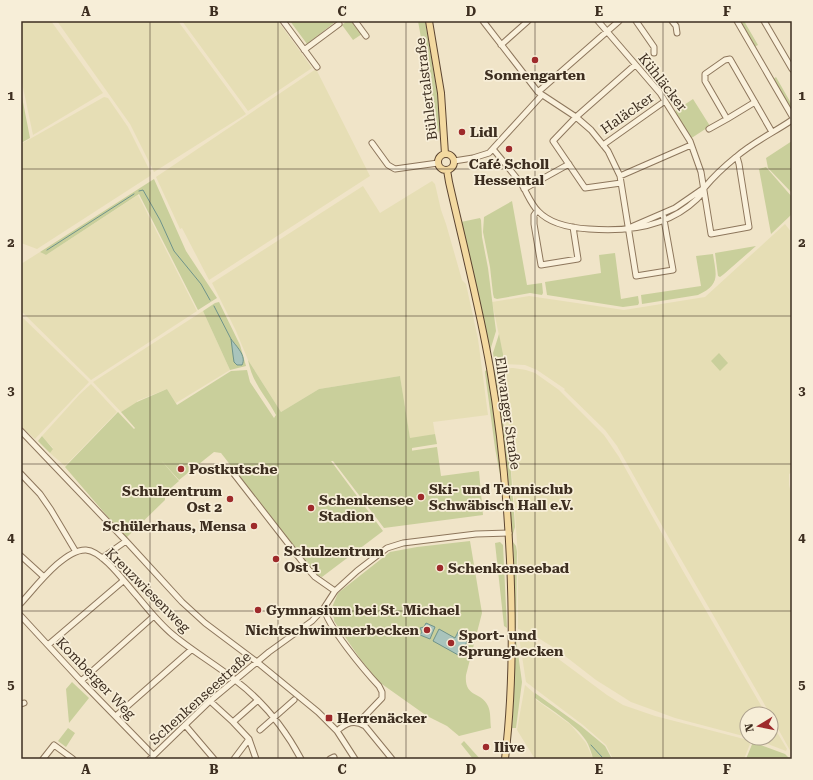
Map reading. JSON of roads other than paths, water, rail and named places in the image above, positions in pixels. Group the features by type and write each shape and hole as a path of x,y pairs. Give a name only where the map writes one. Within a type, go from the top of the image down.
{"main road":[{"name":"Bühlertalstraße","path":"429,21 441,93 445,154"},
{"path":"445,154 450,155 454,161 453,166 447,170 442,170 438,163 438,158 445,154"},
{"name":"Ellwanger Straße","path":"447,170 476,298 490,369 501,440 509,533 512,640 509,722 505,759"}],"street":[{"path":"283,21 317,68"},
{"path":"355,21 366,36"},
{"path":"483,21 540,94 576,117 591,130 603,145 620,176 636,276 673,270 663,214"},
{"path":"501,45 528,21"},
{"name":"Kühläcker","path":"598,21 665,101 692,145 704,188 711,234 749,227 739,164 736,157"},
{"path":"454,161 480,156 493,149 540,94 619,21"},
{"path":"636,21 654,46 654,53"},
{"path":"672,21 676,26 677,33"},
{"path":"737,21 792,116"},
{"path":"764,21 792,68"},
{"path":"304,50 339,24"},
{"path":"727,119 704,78 704,74 725,60 730,59 772,132"},
{"path":"621,183 585,188 582,186 553,141 576,117 635,65"},
{"name":"Haläcker","path":"603,145 665,101"},
{"path":"709,129 756,102"},
{"path":"629,228 675,208 704,188 736,157 761,138 792,120"},
{"path":"372,143 388,165 395,169 438,163"},
{"path":"620,176 692,145"},
{"path":"493,149 514,174 537,211 554,221 573,227 605,230 649,226 678,213 697,200 704,188"},
{"path":"524,189 569,164"},
{"path":"537,211 534,215 534,224 541,265 578,259 573,227"},
{"path":"21,431 126,540 193,613 228,642 257,662 318,712 337,731 355,759"},
{"path":"21,474 40,494 52,510 76,552 65,558 44,577 21,603"},
{"path":"234,474 315,577 335,591"},
{"name":"Schenkenseestraße","path":"152,757 210,701 236,681 257,662 312,620 324,608 335,591 356,571 379,554 393,546 403,543 476,534 509,533"},
{"path":"102,558 126,540"},
{"name":"Kreuzwiesenweg","path":"76,552 87,550 102,558 171,633 191,650 236,681 258,700 274,718 294,746 301,759"},
{"path":"21,556 44,577"},
{"path":"48,645 123,581"},
{"path":"324,608 325,614 342,640 379,686 382,692 382,698 359,722"},
{"name":"Komberger Weg","path":"21,616 81,681 116,716 152,757"},
{"path":"81,681 154,616"},
{"path":"116,716 191,650"},
{"path":"233,722 258,700"},
{"path":"260,730 294,700"},
{"path":"210,701 249,739 256,759"},
{"path":"337,731 342,726 351,722 359,722 365,726 392,759"},
{"path":"185,725 214,759"},
{"path":"234,759 249,739"},
{"path":"43,759 54,745 73,759"}],"water":[{"path":"231,339 242,355 242,365 237,365 234,362"},
{"name":"Nichtschwimmerbecken","path":"426,623 435,627 430,639 420,635 422,632 420,628 424,627"},
{"name":"Sport- und Sprungbecken","path":"439,629 455,638 459,630 469,633 466,644 460,656 433,641"}],"waterway":[{"path":"139,191 143,190 160,220 174,251 201,284 210,300"},
{"path":"47,250 134,194"},
{"path":"214,306 231,339"},
{"path":"591,745 602,757"}],"place":[{"name":"Sonnengarten","path":"535,60"},
{"name":"Lidl","path":"462,132"},
{"name":"Café Scholl Hessental","path":"509,149"},
{"name":"Postkutsche","path":"181,469"},
{"name":"Ski- und Tennisclub Schwäbisch Hall e.V.","path":"421,497"},
{"name":"Schulzentrum Ost 2","path":"230,499"},
{"name":"Schenkensee Stadion","path":"311,508"},
{"name":"Schülerhaus, Mensa","path":"254,526"},
{"name":"Schulzentrum Ost 1","path":"276,559"},
{"name":"Schenkenseebad","path":"440,568"},
{"name":"Gymnasium bei St. Michael","path":"258,610"},
{"name":"Nichtschwimmerbecken","path":"427,630"},
{"name":"Sport- und Sprungbecken","path":"451,643"},
{"name":"Herrenäcker","path":"329,718"},
{"name":"Ilive","path":"486,747"}]}
